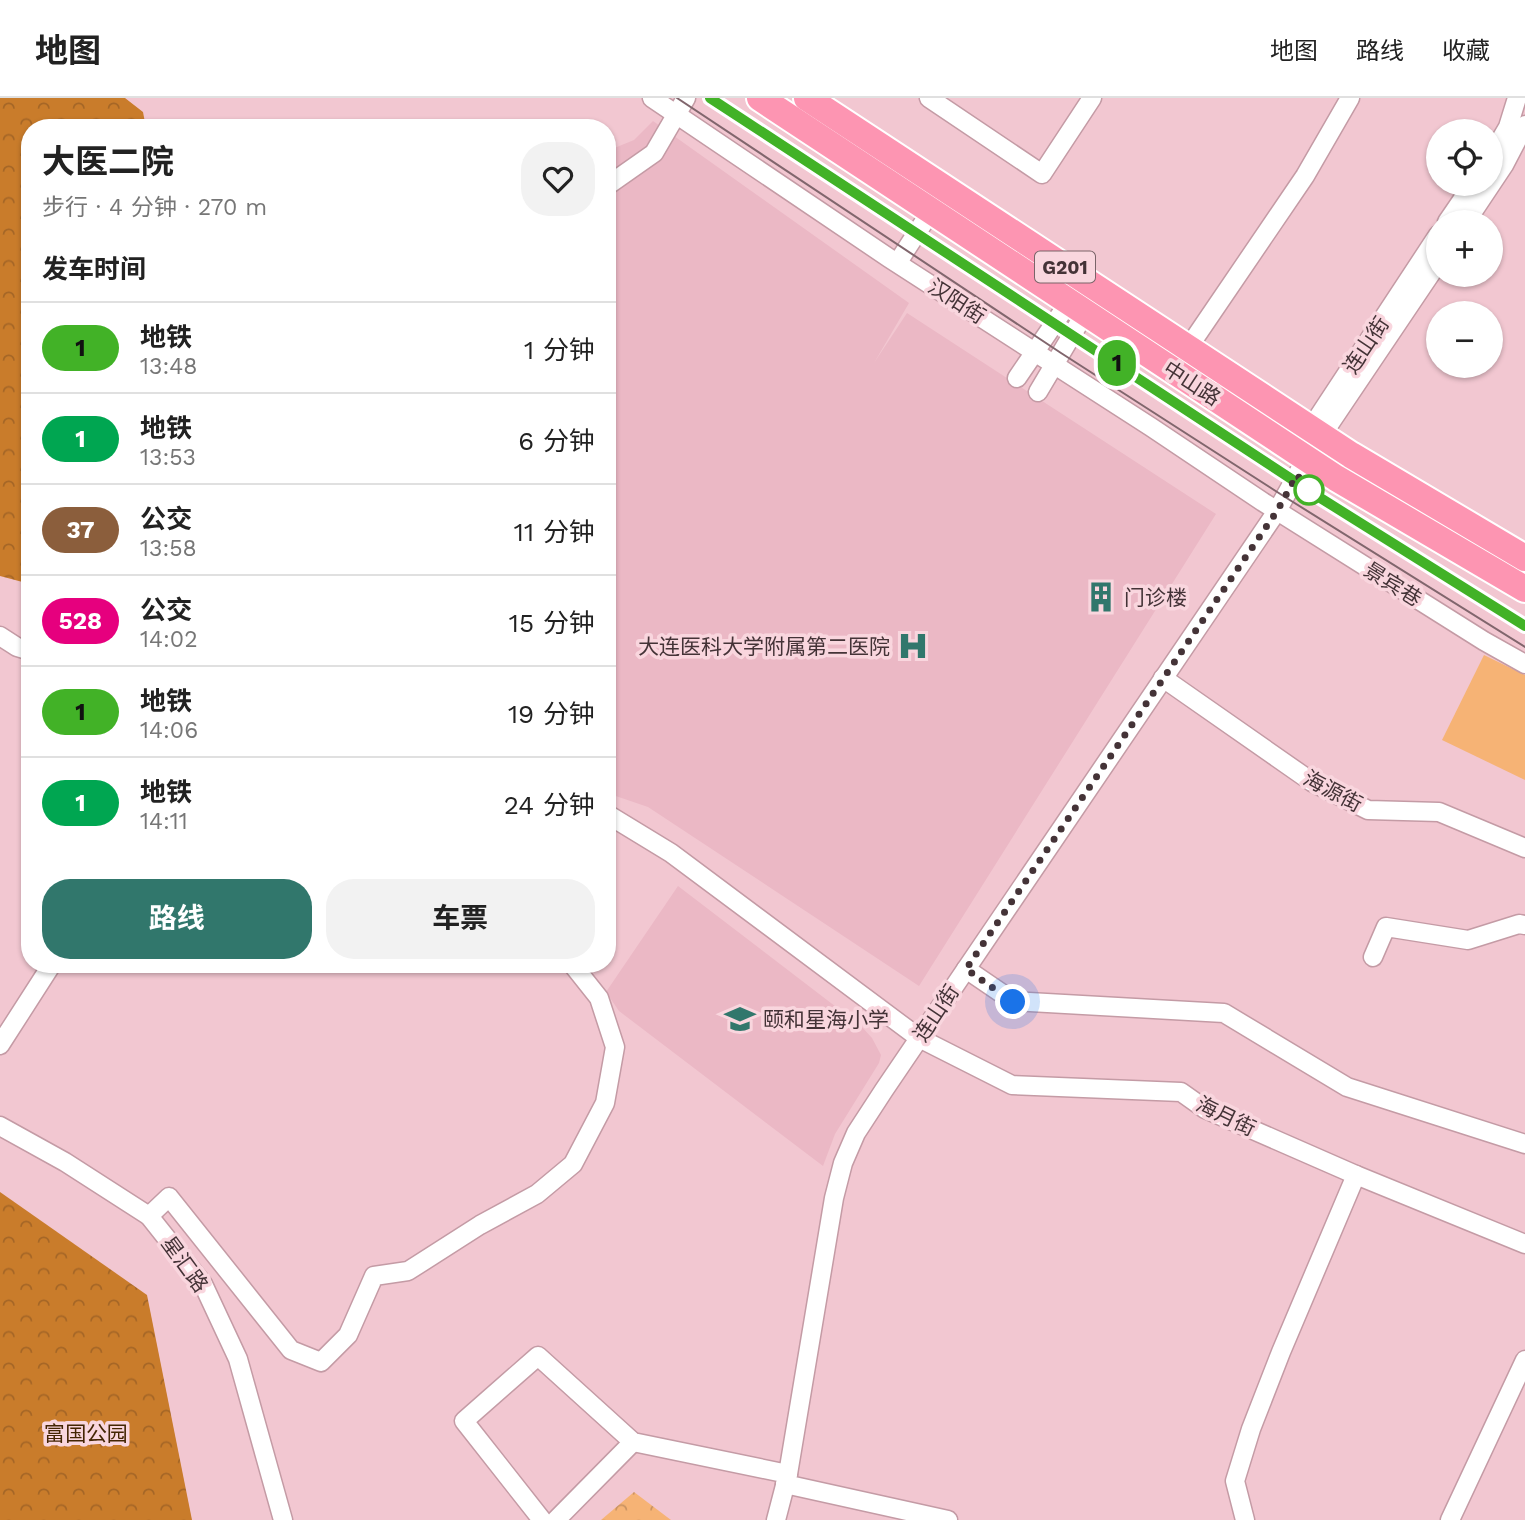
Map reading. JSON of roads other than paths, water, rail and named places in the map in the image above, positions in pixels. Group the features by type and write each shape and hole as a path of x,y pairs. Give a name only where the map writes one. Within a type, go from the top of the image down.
{"highway":[{"name":"中山路","path":"760,98 1306,459 1525,589"},
{"name":"中山路","path":"807,98 1351,455 1525,558"}],"street":[{"name":"汉阳街","path":"652,98 1270,506"},
{"path":"616,180 654,153 686,98"},
{"path":"929,98 1042,174 1092,98"},
{"path":"1188,348 1306,176 1350,98"},
{"path":"1503,136 1517,98"},
{"path":"1474,210 1504,165 1525,125"},
{"path":"898,262 931,211"},
{"name":"连山街","path":"776,1520 787,1479 834,1199 843,1163 856,1133 1163,678 1270,506 1306,459 1317,432 1426,255"},
{"name":"连山街","path":"1317,432 1426,280"},
{"path":"1017,377 1035,352 1077,307"},
{"path":"1038,392 1054,365 1077,307"},
{"name":"景宾巷","path":"1270,506 1525,664"},
{"path":"0,636 21,648"},
{"name":"海源街","path":"1163,678 1312,782 1368,810 1439,812 1525,848"},
{"name":"海月街","path":"616,819 671,853 919,1038 1012,1085 1181,1093 1205,1109 1356,1175 1525,1244"},
{"path":"1373,957 1386,927 1468,940 1519,924 1525,925"},
{"path":"966,969 1013,1002 1224,1013 1347,1087 1525,1144"},
{"path":"0,1045 46,973"},
{"path":"149,1216 169,1197 291,1350 321,1362 348,1335 374,1276 408,1271 480,1225 537,1194 573,1164 606,1103 615,1047 599,998 579,973"},
{"name":"星汇路","path":"0,1126 65,1162 149,1216 203,1284 238,1359 283,1520"},
{"path":"1245,1520 1235,1481 1251,1429 1356,1175"},
{"path":"542,1520 464,1421 538,1356 633,1443 948,1520"},
{"path":"1450,1520 1525,1360"},
{"path":"556,1520 633,1443"}],"tram line":[{"path":"677,98 1061,353 1525,647"}],"metro line":[{"name":"1","path":"710,98 1322,499 1525,626"}],"place":[{"name":"门诊楼","path":"1101,597"},
{"name":"大连医科大学附属第二医院","path":"913,646"},
{"name":"颐和星海小学","path":"740,1019"}],"park label":[{"name":"富国公园","path":"86,1433"}]}
